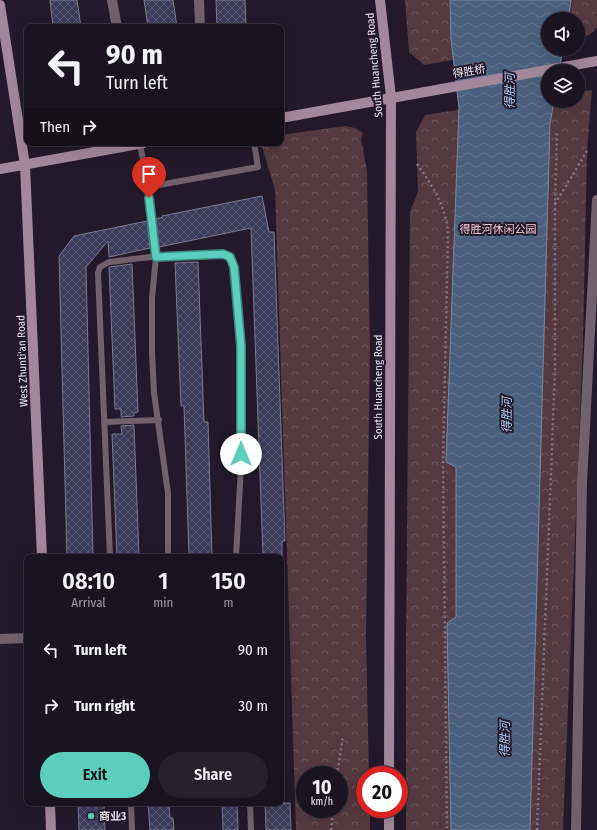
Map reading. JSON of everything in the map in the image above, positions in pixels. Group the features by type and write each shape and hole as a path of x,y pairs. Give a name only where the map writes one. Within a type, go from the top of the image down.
{"main road":[{"name":"South Huancheng Road","path":"380,0 391,98 389,766"},
{"name":"West Zhunti'an Road","path":"0,5 25,165 42,554"},
{"name":"得胜桥","path":"284,117 434,89 597,61"},
{"path":"0,169 126,146"},
{"path":"50,806 51,830"},
{"path":"389,818 389,830"}],"street":[{"path":"112,0 116,24"},
{"path":"199,0 200,24"},
{"path":"576,830 582,483 597,200"},
{"path":"0,639 24,638"}],"lane":[{"path":"142,146 156,257 152,298 152,353 154,393 168,492 168,554"},
{"path":"148,187 258,167 254,146"},
{"path":"110,554 98,273 100,267 109,262 156,257 223,254 230,257 234,267 241,346 241,467 236,554"},
{"path":"104,422 159,420"},
{"path":"131,806 132,830"},
{"path":"250,806 251,830"}],"path":[{"path":"536,830 555,370 555,205 557,132"},
{"path":"555,205 587,151"},
{"path":"417,164 434,188 443,207 448,231 443,460 447,830"},
{"path":"338,766 343,736"},
{"path":"331,830 332,818"}],"green space":[{"path":"405,0 597,0 597,28 589,35 585,36 585,12 541,12 541,44 424,65 409,52"},
{"name":"得胜河休闲公园","path":"592,90 587,151 583,342 563,830 406,830 406,818 408,818 408,766 406,766 406,638 410,212 418,192 416,132 425,115 541,97 541,108 585,108 585,91"},
{"path":"345,126 355,128 363,133 361,139 367,171 370,347 366,636 369,766 356,766 356,818 370,818 370,830 296,830 275,190 262,146 284,146 284,135"}],"water":[{"name":"得胜河","path":"450,0 571,0 569,12 541,12 541,56 562,56 560,64 541,64 541,108 553,108 550,124 530,830 451,830 447,623 456,617 456,467 446,462 459,108 451,39"}],"building":[{"path":"50,0 77,0 81,24 53,24"},
{"path":"144,0 173,0 177,24 148,24"},
{"path":"216,0 245,0 246,24 217,24"},
{"path":"262,196 269,232 274,232 285,541 282,541 282,554 263,554 251,228 159,247 156,219 163,217 162,216"},
{"path":"147,221 150,248 109,257 108,241 86,267 93,554 67,554 59,256 74,236"},
{"path":"198,262 204,422 208,422 212,554 189,554 184,406 181,406 175,263"},
{"path":"132,264 138,412 134,413 134,416 121,417 121,409 115,409 109,267"},
{"path":"134,425 139,554 117,554 112,434 122,434 121,426"},
{"path":"284,803 290,803 291,830 266,830 265,806 284,806"},
{"name":"商业3","path":"78,806 104,806 105,830 79,830"},
{"path":"148,806 169,806 170,818 173,818 174,830 150,830"},
{"path":"222,806 237,806 238,830 223,830"}],"place":[{"name":"商业3","path":"91,816"}],"route":[{"path":"149,198 156,257 194,254 223,254 230,257 234,267 241,346 241,454"}]}
